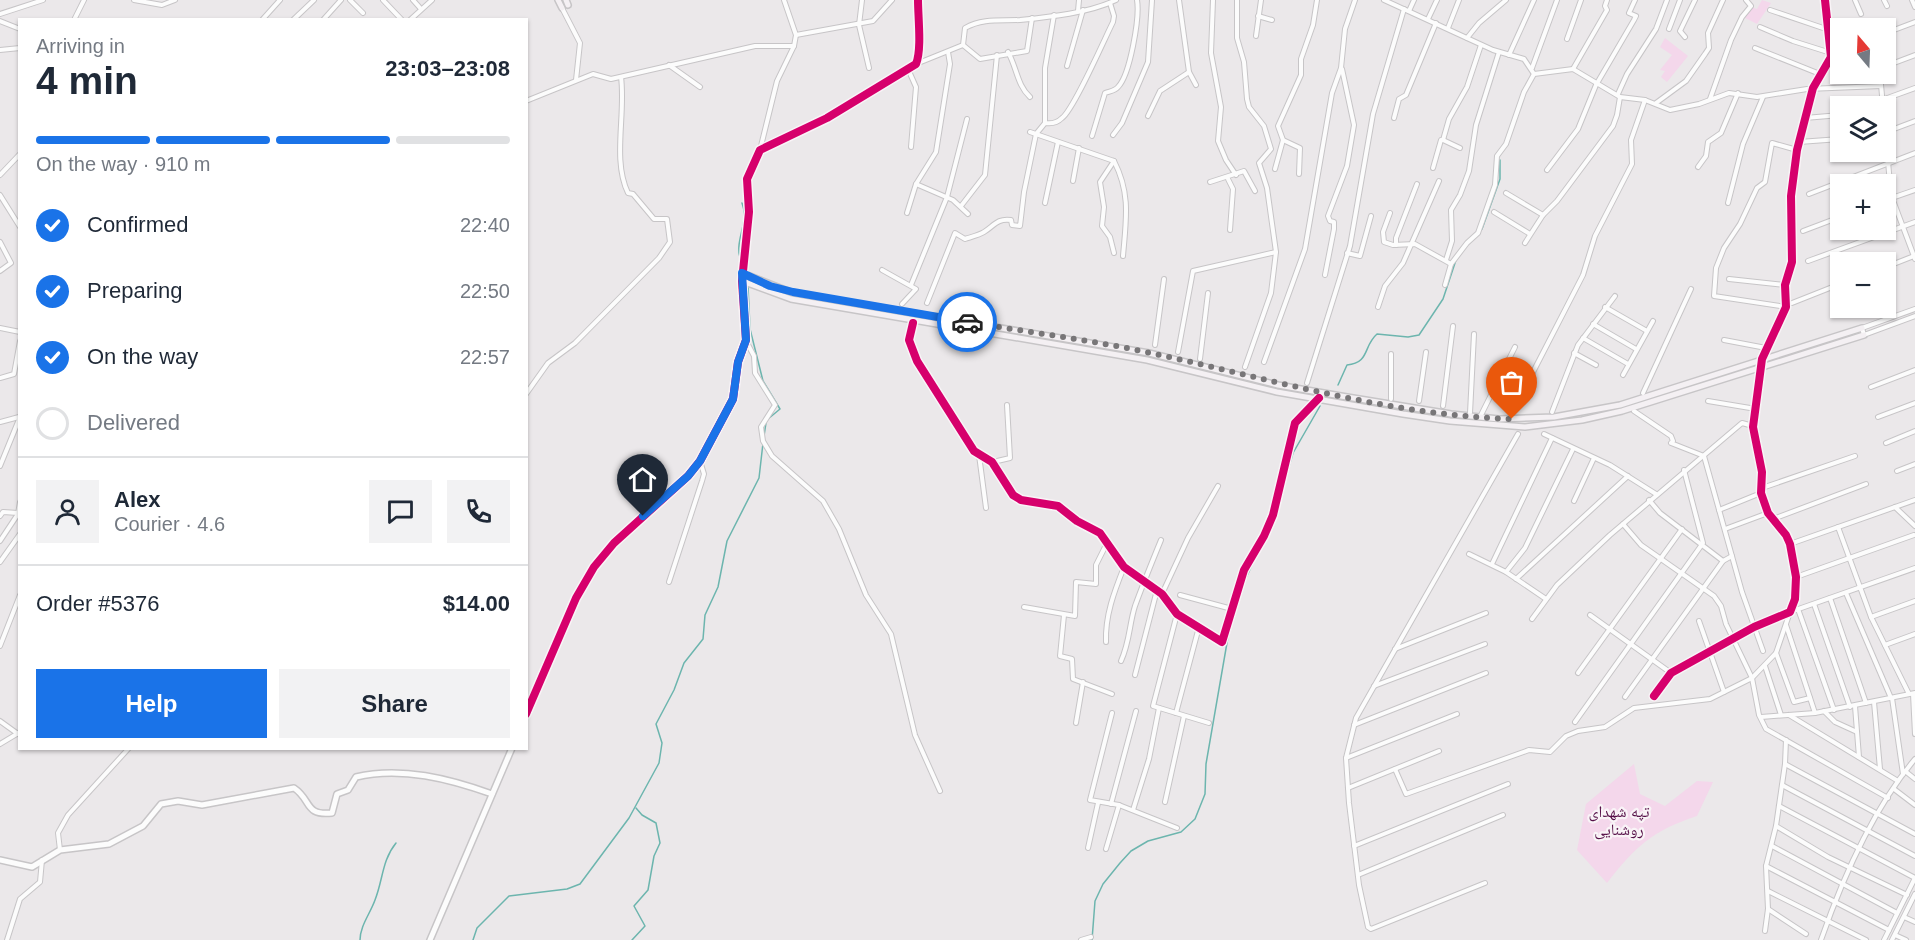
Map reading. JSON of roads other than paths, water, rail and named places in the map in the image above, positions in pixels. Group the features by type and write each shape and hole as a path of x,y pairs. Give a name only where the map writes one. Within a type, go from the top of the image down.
{"main road":[{"path":"557,0 562,8"},
{"path":"742,273 770,286 793,292 1149,353 1278,385 1383,404 1499,419 1554,417 1610,407 1862,328"},
{"path":"742,281 791,299 1147,360 1277,392 1450,421 1525,427 1582,420 1622,411 1864,335"}],"street":[{"path":"0,14 43,0"},
{"path":"75,18 84,0"},
{"path":"135,0 162,5 175,0"},
{"path":"264,18 280,0"},
{"path":"295,18 314,0"},
{"path":"325,18 341,0"},
{"path":"350,0 363,13"},
{"path":"383,0 400,18"},
{"path":"413,0 421,9"},
{"path":"412,18 432,0"},
{"path":"784,0 796,35 794,46 777,81 759,150 747,179 749,212 742,273 746,340 754,356 755,373 775,405 761,427 763,441 772,456 823,501 839,529 866,595 891,634 915,735 940,791"},
{"path":"862,0 859,25 869,68"},
{"path":"796,35 873,21 892,0"},
{"path":"916,64 920,54 918,0"},
{"path":"1067,66 1081,10 1079,0"},
{"path":"1101,0 1102,6"},
{"path":"963,45 965,28 971,25 985,21 1054,15 1102,6 1116,0"},
{"path":"1092,136 1105,93 1116,90 1123,80 1139,20 1137,0"},
{"path":"1113,135 1122,123 1148,62 1152,0"},
{"path":"1179,0 1189,72 1196,85"},
{"path":"1213,0 1211,52 1221,107 1218,141 1226,160 1236,175"},
{"path":"1238,0 1237,38 1244,62 1247,99 1249,107 1264,126 1271,144 1271,149 1259,163 1267,188 1276,252 1271,293 1245,367"},
{"path":"1256,36 1261,0"},
{"path":"1275,169 1283,140 1278,126 1301,75 1301,59 1313,25 1317,0"},
{"path":"1264,362 1305,249 1332,93 1341,68 1345,29 1355,0"},
{"path":"1384,0 1481,45 1524,59 1533,71"},
{"path":"1409,11 1414,0"},
{"path":"1428,19 1437,0"},
{"path":"1448,28 1460,0"},
{"path":"1467,38 1479,23 1506,0"},
{"path":"1509,55 1534,0"},
{"path":"1445,285 1451,264 1478,233 1496,184 1497,156 1506,144 1557,0"},
{"path":"1567,39 1581,0"},
{"path":"1573,69 1601,24 1607,10 1605,6 1607,0"},
{"path":"1547,170 1578,129 1596,85 1636,16 1629,13 1635,0"},
{"path":"1525,243 1543,215 1557,201 1612,126 1617,116 1619,96 1627,74 1656,29 1667,0"},
{"path":"1669,29 1680,0"},
{"path":"1685,37 1680,31 1695,0"},
{"path":"1656,104 1686,81 1706,54 1709,48 1708,33 1723,0"},
{"path":"1710,100 1731,40 1742,17 1751,6 1746,0"},
{"path":"1825,0 1830,42"},
{"path":"1855,0 1861,14"},
{"path":"1884,0 1887,6"},
{"path":"1912,0 1915,7"},
{"path":"1045,123 1051,124 1063,118 1073,101 1113,22 1114,16 1110,3"},
{"path":"562,8 580,43 576,80"},
{"path":"1307,384 1347,253 1365,171 1373,114 1404,9"},
{"path":"1770,10 1829,30"},
{"path":"927,303 955,233 965,239 987,231 998,220 1005,219 1011,220 1012,225 1020,226 1024,192 1036,134 1045,123 1045,68 1054,15"},
{"path":"1258,16 1272,20"},
{"path":"963,45 980,59 1008,52 1027,51 1032,18"},
{"path":"0,21 18,28"},
{"path":"1896,29 1915,22"},
{"path":"1394,118 1399,99 1406,95 1436,23"},
{"path":"1760,27 1830,55"},
{"path":"759,150 827,118 916,64 963,45"},
{"path":"1434,168 1449,119 1467,87 1481,45"},
{"path":"528,100 594,74 610,79 755,46 794,46"},
{"path":"0,50 18,48"},
{"path":"1755,48 1820,74"},
{"path":"907,213 916,184 936,152 950,64 948,52"},
{"path":"1008,52 1016,68 1020,88 1030,97"},
{"path":"1446,260 1452,241 1451,210 1460,195 1469,171 1476,125 1499,52"},
{"path":"960,206 985,175 997,55"},
{"path":"1896,62 1915,55"},
{"path":"1395,769 1406,794 1529,750 1550,752 1566,736 1578,731 1605,727 1634,708 1710,699 1752,678 1776,653 1795,599 1796,577 1790,544 1768,513 1761,493 1762,472 1753,427 1762,358 1786,307 1785,285 1792,262 1791,196 1797,150 1812,90 1830,57"},
{"path":"668,64 700,87"},
{"path":"1325,275 1334,229 1334,222 1330,221 1328,216 1347,166 1354,125 1341,68"},
{"path":"908,69 916,87 911,147"},
{"path":"1533,71 1573,69 1596,85 1619,96 1645,100 1670,110 1738,93 1763,96 1812,90 1881,86 1882,96"},
{"path":"1148,116 1160,91 1189,72"},
{"path":"528,391 549,363 582,335 659,258 670,242 667,219 654,219 633,194 628,193 619,173 622,134 621,77"},
{"path":"1893,96 1915,88"},
{"path":"1698,167 1706,156 1708,142 1722,133 1738,93"},
{"path":"1728,203 1743,144 1763,96"},
{"path":"1512,413 1583,275 1595,236 1632,164 1631,140 1645,100"},
{"path":"1805,118 1830,116"},
{"path":"911,285 947,197 967,118"},
{"path":"1896,128 1915,121"},
{"path":"1030,132 1114,161 1124,180 1127,201 1124,256"},
{"path":"1283,140 1300,148 1299,174"},
{"path":"1443,140 1460,148"},
{"path":"1800,142 1830,140"},
{"path":"1046,203 1058,142"},
{"path":"1786,307 1714,296 1713,277 1724,248 1740,224 1757,188 1765,182 1772,143 1797,150"},
{"path":"1073,181 1079,148"},
{"path":"1809,194 1915,153"},
{"path":"0,175 18,156"},
{"path":"1114,161 1100,182 1104,207 1102,226 1110,237 1114,253"},
{"path":"1888,163 1889,174"},
{"path":"1210,182 1246,172 1255,191"},
{"path":"1228,178 1233,189 1230,230"},
{"path":"1378,308 1385,286 1403,263 1413,243 1439,181"},
{"path":"916,184 947,197 968,214"},
{"path":"1396,245 1399,230 1417,184"},
{"path":"1896,197 1915,190"},
{"path":"1506,192 1543,215"},
{"path":"0,195 18,224"},
{"path":"1896,207 1915,257 1896,264"},
{"path":"1494,212 1530,234"},
{"path":"1390,213 1383,240 1396,245 1413,243 1451,264"},
{"path":"1347,253 1360,256 1371,216"},
{"path":"1803,231 1830,221"},
{"path":"1808,261 1915,222"},
{"path":"0,242 11,263 0,270"},
{"path":"1178,352 1193,271 1276,252"},
{"path":"882,270 916,289 902,304"},
{"path":"1155,345 1164,279"},
{"path":"1729,279 1785,285"},
{"path":"1792,303 1830,288"},
{"path":"1643,393 1691,289"},
{"path":"1200,359 1208,293"},
{"path":"1552,412 1574,353 1615,296"},
{"path":"1605,307 1647,331"},
{"path":"1915,309 1862,328 1864,335 1915,316"},
{"path":"1623,375 1653,321"},
{"path":"913,323 909,340 917,361 948,414 979,454 992,462 1013,495 1021,500 1065,510 1077,521 1100,533 1124,567 1162,594 1177,614 1222,642 1244,570 1264,536 1273,515 1295,423 1319,399"},
{"path":"1593,324 1637,349"},
{"path":"1443,406 1453,327"},
{"path":"0,328 18,332"},
{"path":"1470,413 1474,334"},
{"path":"1583,338 1628,364"},
{"path":"528,709 576,598 594,567 614,543 688,476 700,461 733,399 738,362 746,340"},
{"path":"1724,340 1766,348"},
{"path":"1481,415 1515,347"},
{"path":"0,378 14,374 18,352"},
{"path":"1419,401 1426,352"},
{"path":"1574,353 1596,366"},
{"path":"1391,399 1392,354"},
{"path":"1871,387 1915,370"},
{"path":"1708,401 1756,409"},
{"path":"1878,417 1915,403"},
{"path":"992,462 1010,458 1007,405"},
{"path":"1634,411 1671,436 1673,441 1671,443 1677,448 1704,456"},
{"path":"0,422 18,418"},
{"path":"0,466 18,422"},
{"path":"1533,619 1557,585 1649,500 1742,423 1753,427"},
{"path":"1886,443 1915,432"},
{"path":"1485,883 1371,929 1368,927 1354,846 1346,758 1354,724 1373,687 1518,434"},
{"path":"1544,434 1628,476 1656,494"},
{"path":"1492,564 1552,438"},
{"path":"1506,572 1525,548 1573,448"},
{"path":"979,454 986,508"},
{"path":"1704,456 1732,556 1763,651"},
{"path":"1762,488 1855,456"},
{"path":"1574,501 1594,458"},
{"path":"669,582 704,474 700,461"},
{"path":"1897,471 1915,464"},
{"path":"1575,722 1702,545 1684,470"},
{"path":"1516,579 1628,476"},
{"path":"1773,519 1866,484"},
{"path":"1162,594 1188,538 1218,486"},
{"path":"1719,510 1761,493"},
{"path":"1649,500 1660,513 1723,561"},
{"path":"1790,544 1915,500"},
{"path":"1894,507 1915,526"},
{"path":"0,516 3,512 18,514 0,541"},
{"path":"1725,530 1768,513"},
{"path":"1623,524 1641,545 1702,590 1714,596 1721,606 1752,678 1766,729 1888,798"},
{"path":"1838,527 1871,617 1912,694 1915,734"},
{"path":"1578,673 1682,529"},
{"path":"1796,577 1914,535"},
{"path":"0,562 18,537"},
{"path":"1121,661 1129,643 1132,617 1143,582 1161,540"},
{"path":"1024,607 1075,616 1076,582 1096,584 1096,564 1107,543"},
{"path":"1469,554 1506,572 1546,599"},
{"path":"1625,698 1723,561 1732,556"},
{"path":"1106,642 1107,621 1113,596 1124,567"},
{"path":"1654,696 1671,673 1754,627 1915,568"},
{"path":"1135,675 1157,590"},
{"path":"1846,593 1891,698 1904,773"},
{"path":"1180,595 1232,609"},
{"path":"1830,598 1866,703"},
{"path":"0,646 18,601"},
{"path":"1871,617 1915,601"},
{"path":"1814,604 1852,706 1859,757"},
{"path":"1798,609 1834,710"},
{"path":"1394,649 1486,613"},
{"path":"1177,614 1153,706 1209,723"},
{"path":"1064,615 1060,656 1072,659 1072,679 1112,694"},
{"path":"1590,615 1671,673"},
{"path":"1699,621 1724,692"},
{"path":"1786,624 1815,713"},
{"path":"1176,713 1199,627"},
{"path":"1885,645 1915,634"},
{"path":"1373,687 1485,644"},
{"path":"1776,653 1794,702 1810,698"},
{"path":"1765,666 1781,716"},
{"path":"1354,724 1486,673"},
{"path":"1076,723 1083,682"},
{"path":"1761,717 1815,713 1912,694"},
{"path":"1874,702 1880,770"},
{"path":"1133,810 1149,759 1159,708"},
{"path":"1111,804 1136,711"},
{"path":"1824,711 1835,722 1857,732"},
{"path":"1112,713 1090,800 1119,805 1177,828"},
{"path":"1346,758 1457,714"},
{"path":"1788,715 1898,781"},
{"path":"1165,802 1184,716"},
{"path":"0,721 18,732"},
{"path":"0,744 18,734"},
{"path":"1765,931 1768,909 1766,866 1776,826 1786,740"},
{"path":"60,850 58,833 68,815 127,750"},
{"path":"430,940 511,750"},
{"path":"1348,788 1439,751"},
{"path":"1821,940 1851,866 1898,781 1915,759"},
{"path":"1785,764 1915,834"},
{"path":"0,860 32,867 42,858 60,850 109,844 143,826 161,804 178,801 202,805 294,788 300,792 309,808 320,814 332,813 337,794 348,790 356,777 377,772 390,771 453,781 492,794"},
{"path":"1904,773 1915,779"},
{"path":"1354,846 1508,783"},
{"path":"1782,785 1915,856"},
{"path":"1894,789 1915,805"},
{"path":"1088,848 1098,802"},
{"path":"1106,849 1119,805"},
{"path":"1779,806 1915,878 1884,940"},
{"path":"1358,874 1503,815"},
{"path":"1776,826 1828,857 1851,866 1907,895"},
{"path":"1772,846 1805,866 1897,913"},
{"path":"7,940 20,899 40,882 44,863 42,858"},
{"path":"1766,866 1889,930"},
{"path":"1768,891 1866,940"},
{"path":"1892,940 1915,894"},
{"path":"1768,909 1806,934"},
{"path":"1904,916 1915,922"},
{"path":"1895,935 1906,940"},
{"path":"1081,940 1091,937"}],"waterway":[{"path":"1482,229 1500,179 1500,160"},
{"path":"741,260 739,246 744,218 742,203"},
{"path":"1338,385 1347,365 1354,364 1363,357 1377,334 1408,337 1419,335 1443,299 1456,260"},
{"path":"748,286 750,329 763,381 780,409 768,419"},
{"path":"1276,511 1293,453 1320,406"},
{"path":"764,436 766,423"},
{"path":"473,940 477,928 509,896 567,889 580,884 629,818 659,763 662,743 656,724 674,690 684,663 703,639 705,615 718,587 727,541 759,478 763,443"},
{"path":"1092,940 1095,901 1103,884 1120,863 1131,851 1148,841 1181,832 1195,819 1205,794 1206,764 1228,637 1241,589 1273,519"},
{"path":"632,940 645,926 634,906 648,890 654,856 660,843 656,823 642,815 636,808"},
{"path":"360,940 363,925 378,893 385,863 396,843"}],"park label":[{"name":"تپه شهدای روشنایی","path":"1619,820"}]}
